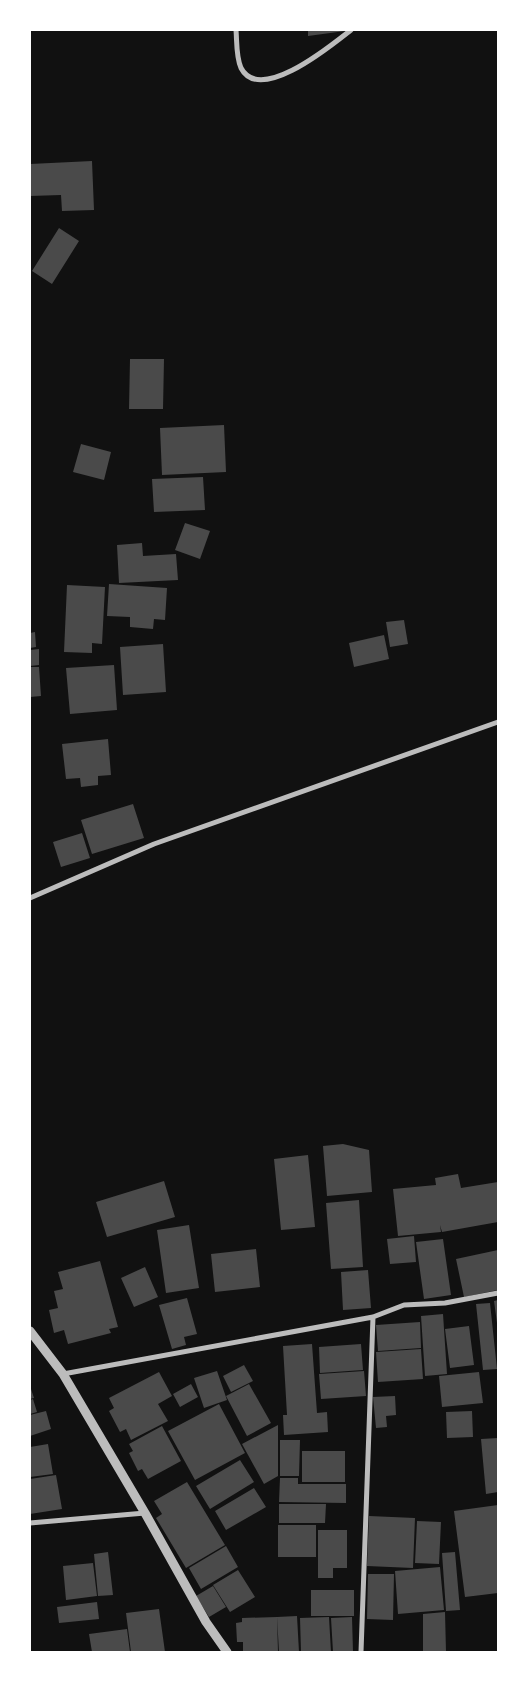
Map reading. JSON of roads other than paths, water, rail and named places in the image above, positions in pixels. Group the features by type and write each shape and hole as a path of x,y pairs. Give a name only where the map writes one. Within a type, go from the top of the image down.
{"street":[{"path":"236,30 239,61 242,70 249,76 264,80 284,75 310,60 351,30"},
{"path":"30,898 154,844 498,722"},
{"path":"63,1374 373,1317 404,1305 445,1303 498,1293"},
{"path":"361,1652 373,1317"},
{"path":"30,1331 63,1374 145,1513 206,1622 227,1652"},
{"path":"30,1523 145,1513"}]}
